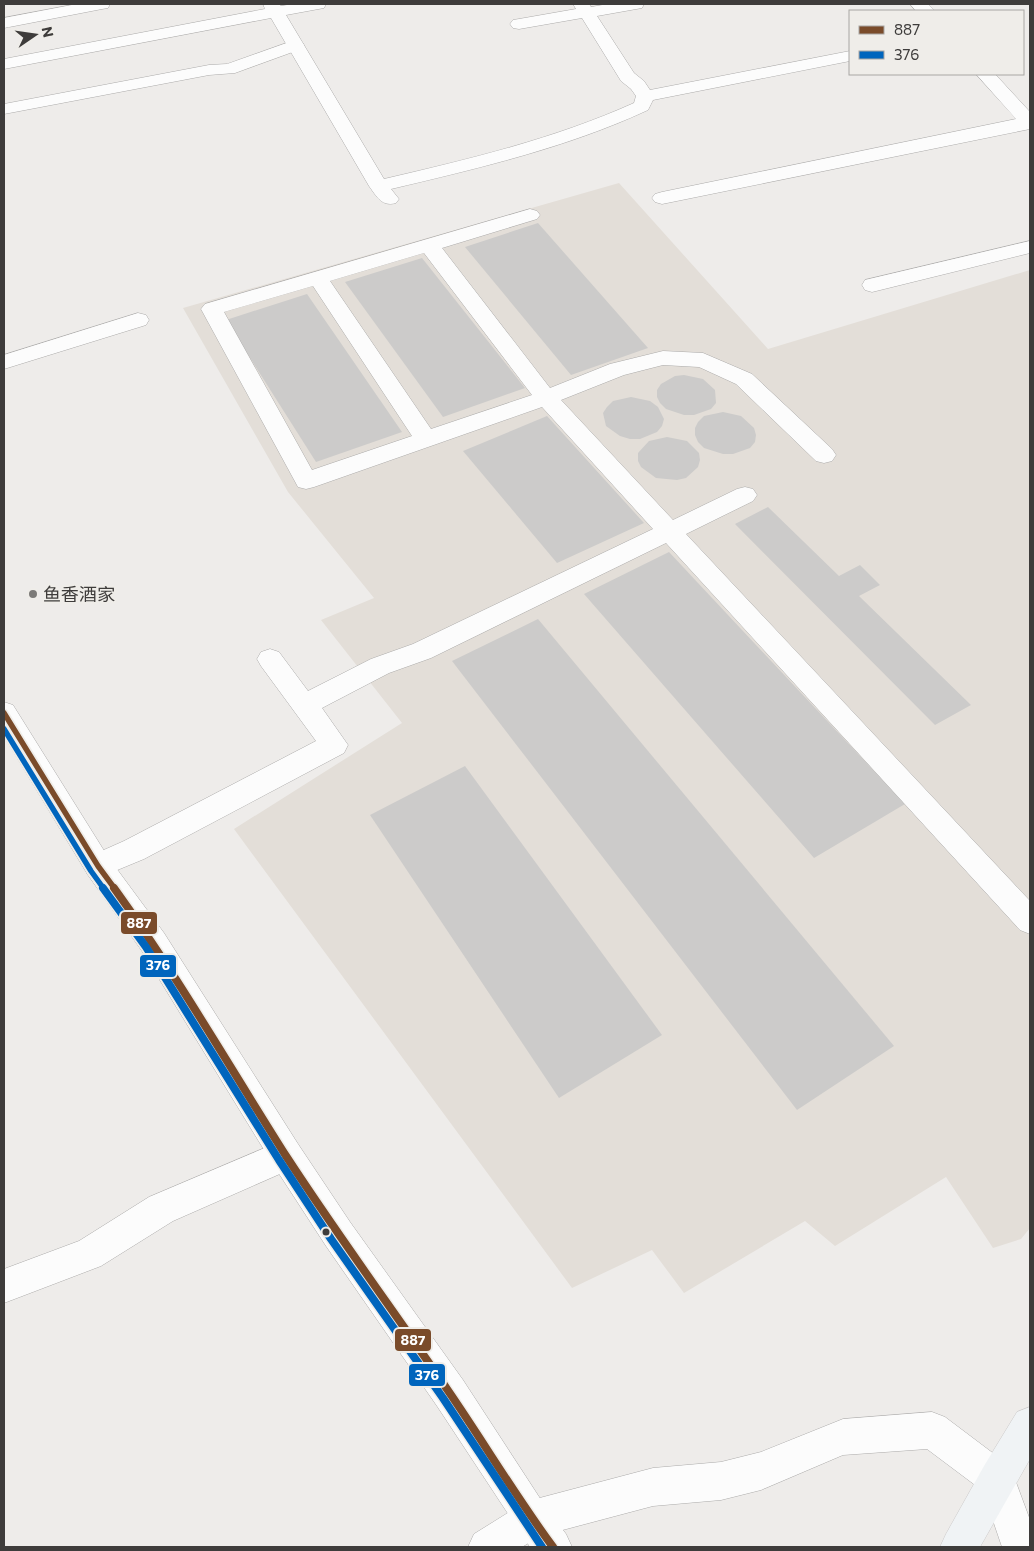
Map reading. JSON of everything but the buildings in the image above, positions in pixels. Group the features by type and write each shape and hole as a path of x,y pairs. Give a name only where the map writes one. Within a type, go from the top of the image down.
{"main road":[{"path":"959,1547 1030,1425"}],"street":[{"path":"4,23 102,4"},
{"path":"4,64 274,8 318,4"},
{"path":"519,24 584,8 636,4"},
{"path":"274,8 384,193 516,154 582,132 642,106 645,96 638,85 627,77 584,8"},
{"path":"4,109 209,70 230,69 295,45"},
{"path":"645,96 849,56"},
{"path":"987,75 1030,123"},
{"path":"662,198 1030,123"},
{"path":"530,215 212,309 306,481 546,398 618,369 645,361 680,358 703,360 744,379 824,455"},
{"path":"429,245 546,398 1030,921"},
{"path":"872,285 1030,247"},
{"path":"318,278 426,440"},
{"path":"4,362 138,320"},
{"path":"304,705 380,666 422,651 745,495"},
{"path":"98,866 134,850 334,746 270,659"},
{"path":"4,713 98,866 153,942 286,1155 338,1234 450,1393 542,1533"},
{"path":"4,1286 89,1254 161,1210 286,1155"},
{"path":"487,1547 542,1533 653,1487 721,1482 761,1471 844,1437 932,1430 997,1479 1021,1547"}],"shaded area":[{"path":"619,183 768,349 1030,270 1030,1228 1021,1239 993,1248 946,1177 835,1246 805,1221 684,1293 652,1250 572,1288 234,829 402,723 321,620 374,598 288,492 183,308"}],"transit line":[{"name":"887","path":"4,713 98,866 153,942 286,1155 338,1234 450,1393 532,1519 553,1547"},
{"name":"376","path":"4,729 91,871 146,947 279,1160 331,1239 443,1398 542,1547"}],"place":[{"name":"鱼香酒家","path":"33,594"}]}
